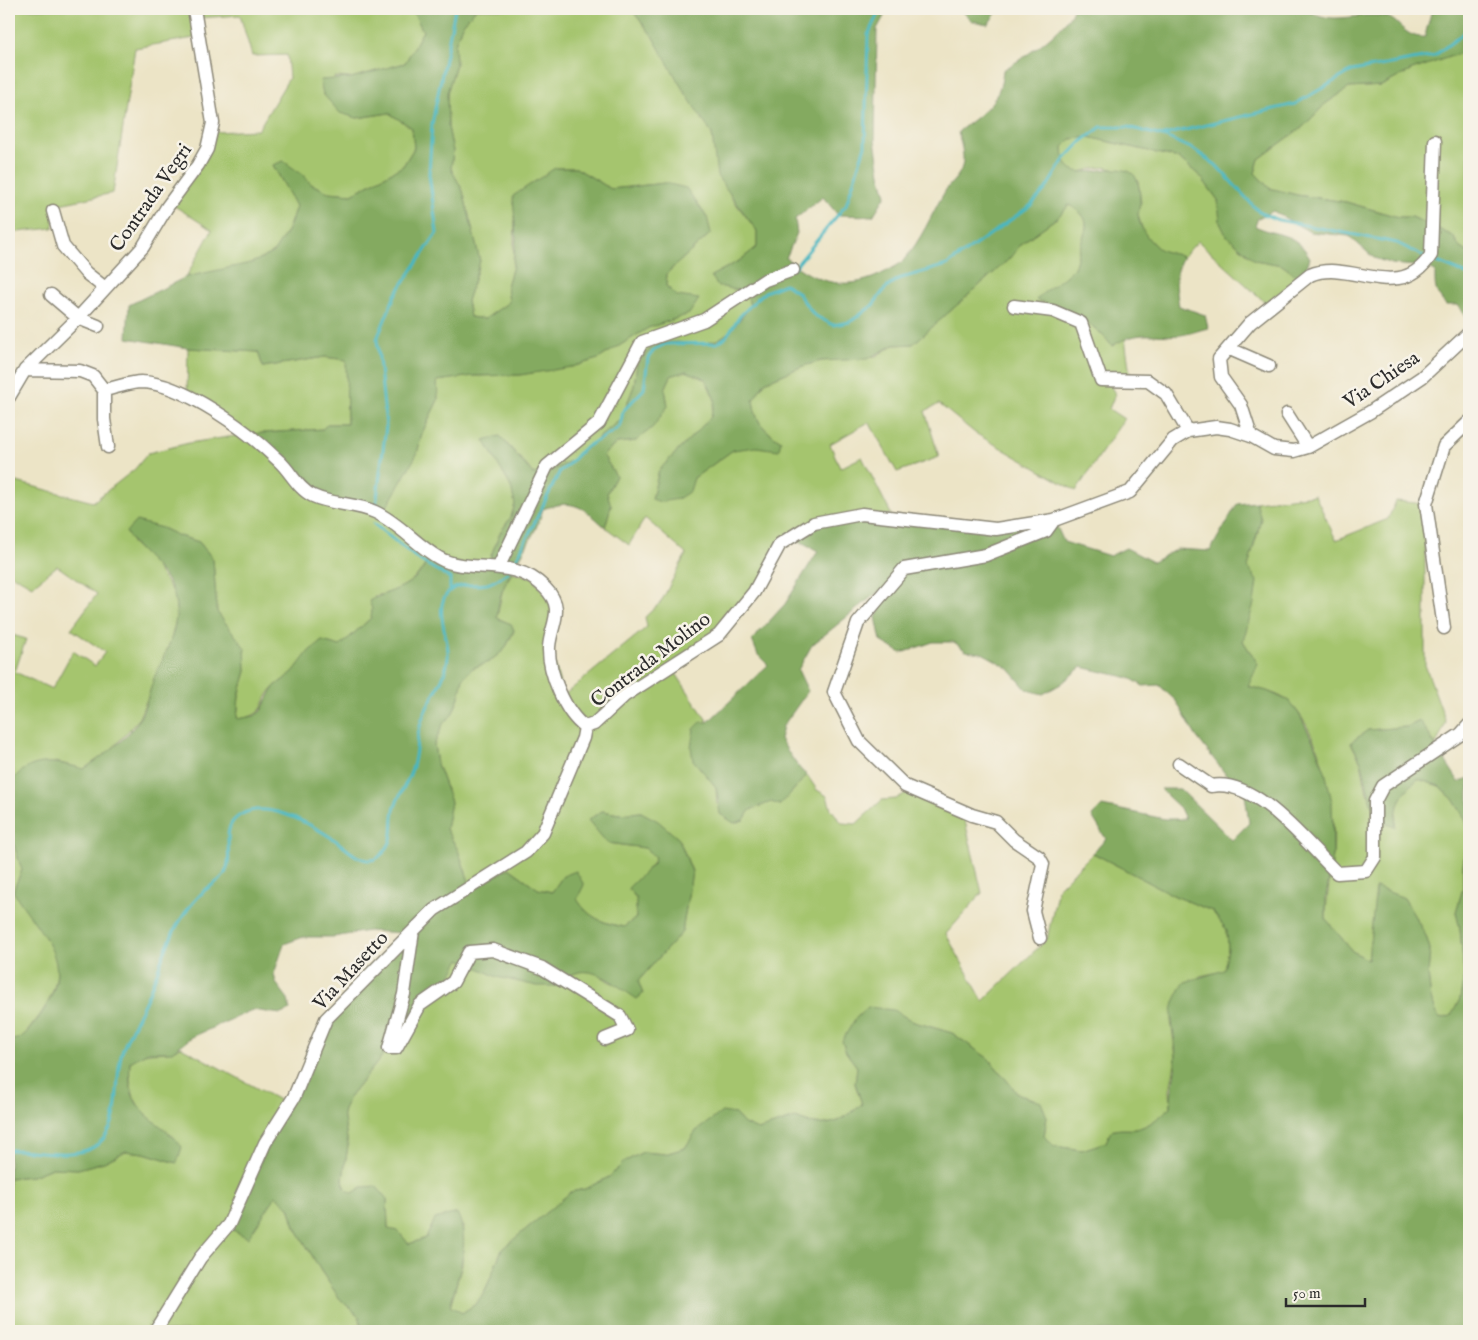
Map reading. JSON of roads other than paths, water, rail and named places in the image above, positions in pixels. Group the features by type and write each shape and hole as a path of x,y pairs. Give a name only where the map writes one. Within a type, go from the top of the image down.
{"street":[{"name":"Contrada Vegri","path":"9,397 25,370 78,318 143,247 167,207 198,165 207,149 213,123 194,9"},
{"path":"1251,436 1242,405 1221,377 1219,360 1250,323 1310,276 1321,271 1332,270 1376,279 1395,278 1422,270 1431,255 1435,141"},
{"path":"53,211 63,246 86,273 105,288"},
{"path":"500,567 547,466 599,423 642,342 704,320 765,280 793,270"},
{"path":"51,295 78,318 98,326"},
{"path":"1014,306 1053,311 1081,324 1101,380 1148,381 1166,394 1188,431 1216,427 1230,428 1251,436"},
{"name":"Via Chiesa","path":"1251,436 1274,449 1294,450 1308,447 1370,412 1422,377 1469,333"},
{"path":"1230,349 1269,366"},
{"path":"25,370 80,371 92,376 104,390 104,419 108,447"},
{"path":"104,390 138,382 177,389 251,436 281,463 302,489 313,496 373,511 393,522 424,549 447,563 500,567 517,572 544,587 553,597 557,615 549,649 553,671 565,704 574,720 585,727"},
{"path":"1287,414 1308,447"},
{"path":"1444,628 1426,504 1444,446 1469,422"},
{"name":"Contrada Molino","path":"585,727 594,724 624,696 719,635 754,592 780,544 814,523 862,514 996,529 1054,520 1130,492 1174,440 1188,431"},
{"path":"1040,938 1033,911 1043,864 1039,857 1014,840 996,822 972,815 905,786 859,740 834,692 858,623 904,569 986,555 1046,531 1054,520"},
{"path":"1179,764 1211,786 1222,784 1251,793 1275,812 1337,873 1366,871 1374,857 1375,801 1383,786 1460,734 1469,725"},
{"name":"Via Masetto","path":"155,1331 200,1258 229,1224 265,1143 294,1097 326,1019 434,910 526,852 543,833 583,738 585,727"},
{"path":"413,931 404,994 389,1048 396,1048 420,1005 453,982 469,952 493,950 542,968 620,1016 626,1030 605,1039"}],"waterway":[{"path":"376,506 386,426 377,339 395,295 437,233 429,174 432,124 455,9"},
{"path":"795,267 846,205 865,146 868,35 880,9"},
{"path":"1164,135 1295,104 1352,71 1434,56 1465,32 1469,22"},
{"path":"512,568 560,471 583,449 620,426 623,411 644,389 648,358 655,349 666,344 717,343 726,337 740,316 765,292 785,284 797,292 814,315 833,325 850,322 872,306 885,289 898,279 947,265 1030,206 1045,190 1063,161 1081,142 1101,127 1128,127 1166,137 1193,149 1216,165 1259,212 1278,220 1397,243 1425,257"},
{"path":"1432,260 1469,275"},
{"path":"374,524 419,560 450,578 450,591"},
{"path":"9,1150 55,1153 79,1152 98,1144 106,1135 115,1113 119,1063 124,1046 149,992 167,945 179,923 197,898 224,875 228,861 228,832 234,820 245,813 257,810 285,814 313,826 355,855 364,859 374,859 383,853 391,839 396,804 413,766 419,728 427,706 447,666 448,650 442,617 443,602 446,595 459,586 487,584 508,572"}]}
